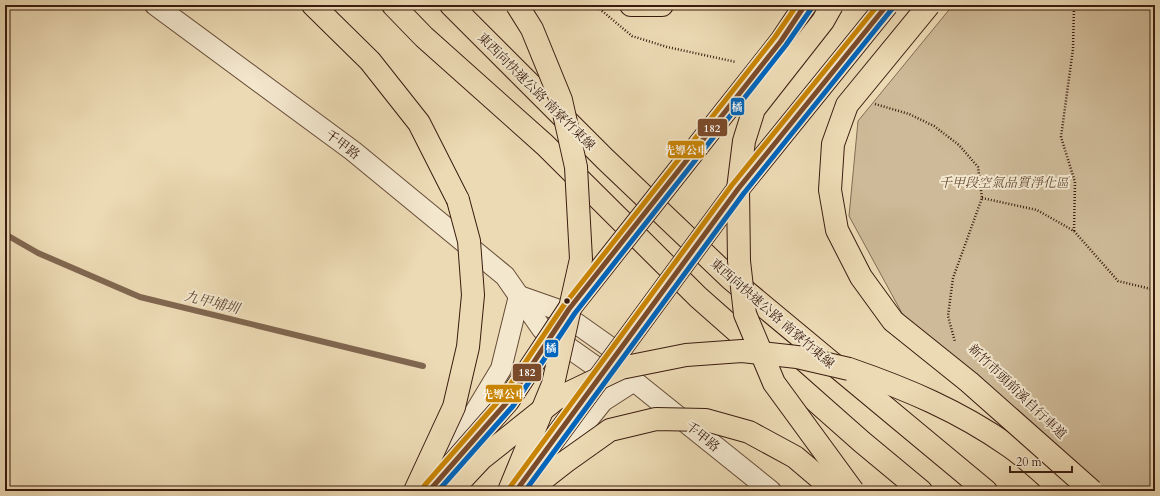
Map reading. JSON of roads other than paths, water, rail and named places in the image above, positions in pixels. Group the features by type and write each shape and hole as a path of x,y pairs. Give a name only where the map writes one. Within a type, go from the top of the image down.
{"highway":[{"path":"313,5 370,61 419,123 458,200 469,241 473,295 468,347 454,407 415,491"},
{"path":"393,5 424,37 544,145 698,297 862,442 921,491"},
{"name":"東西向快速公路 南寮竹東線","path":"451,5 605,159 731,280 986,491"},
{"path":"509,491 553,384 581,259 576,167 561,100 532,29 517,5"},
{"path":"631,5 662,5"},
{"path":"832,5 823,21 754,109 744,141 738,189 739,261 746,314 774,383 853,491"},
{"path":"929,5 847,105 833,144 830,190 836,230 861,277 893,321 969,382 1092,491"},
{"path":"451,491 481,459 556,399 607,374 621,368 686,355 742,351 797,357 849,369 901,387 955,412 1010,446 1063,491"},
{"path":"528,491 610,430 656,419 706,420 749,432 795,457 835,491"}],"main road":[{"path":"428,491 508,401 569,309 776,47 805,5"},
{"path":"516,491 738,189 887,5"}],"street":[{"name":"千甲路","path":"155,5 353,151 505,276 519,296 556,309 614,350 634,381 771,491"},
{"path":"428,491 501,369 519,296"},
{"path":"533,491 556,458 603,400 634,381"},
{"path":"478,408 488,434 527,460 556,458"},
{"path":"478,408 507,409 547,431 556,458"}],"waterway":[{"name":"九甲埔圳","path":"5,234 38,253 140,297 423,366"}],"park label":[{"name":"千甲段空氣品質淨化區","path":"1004,182"}]}
